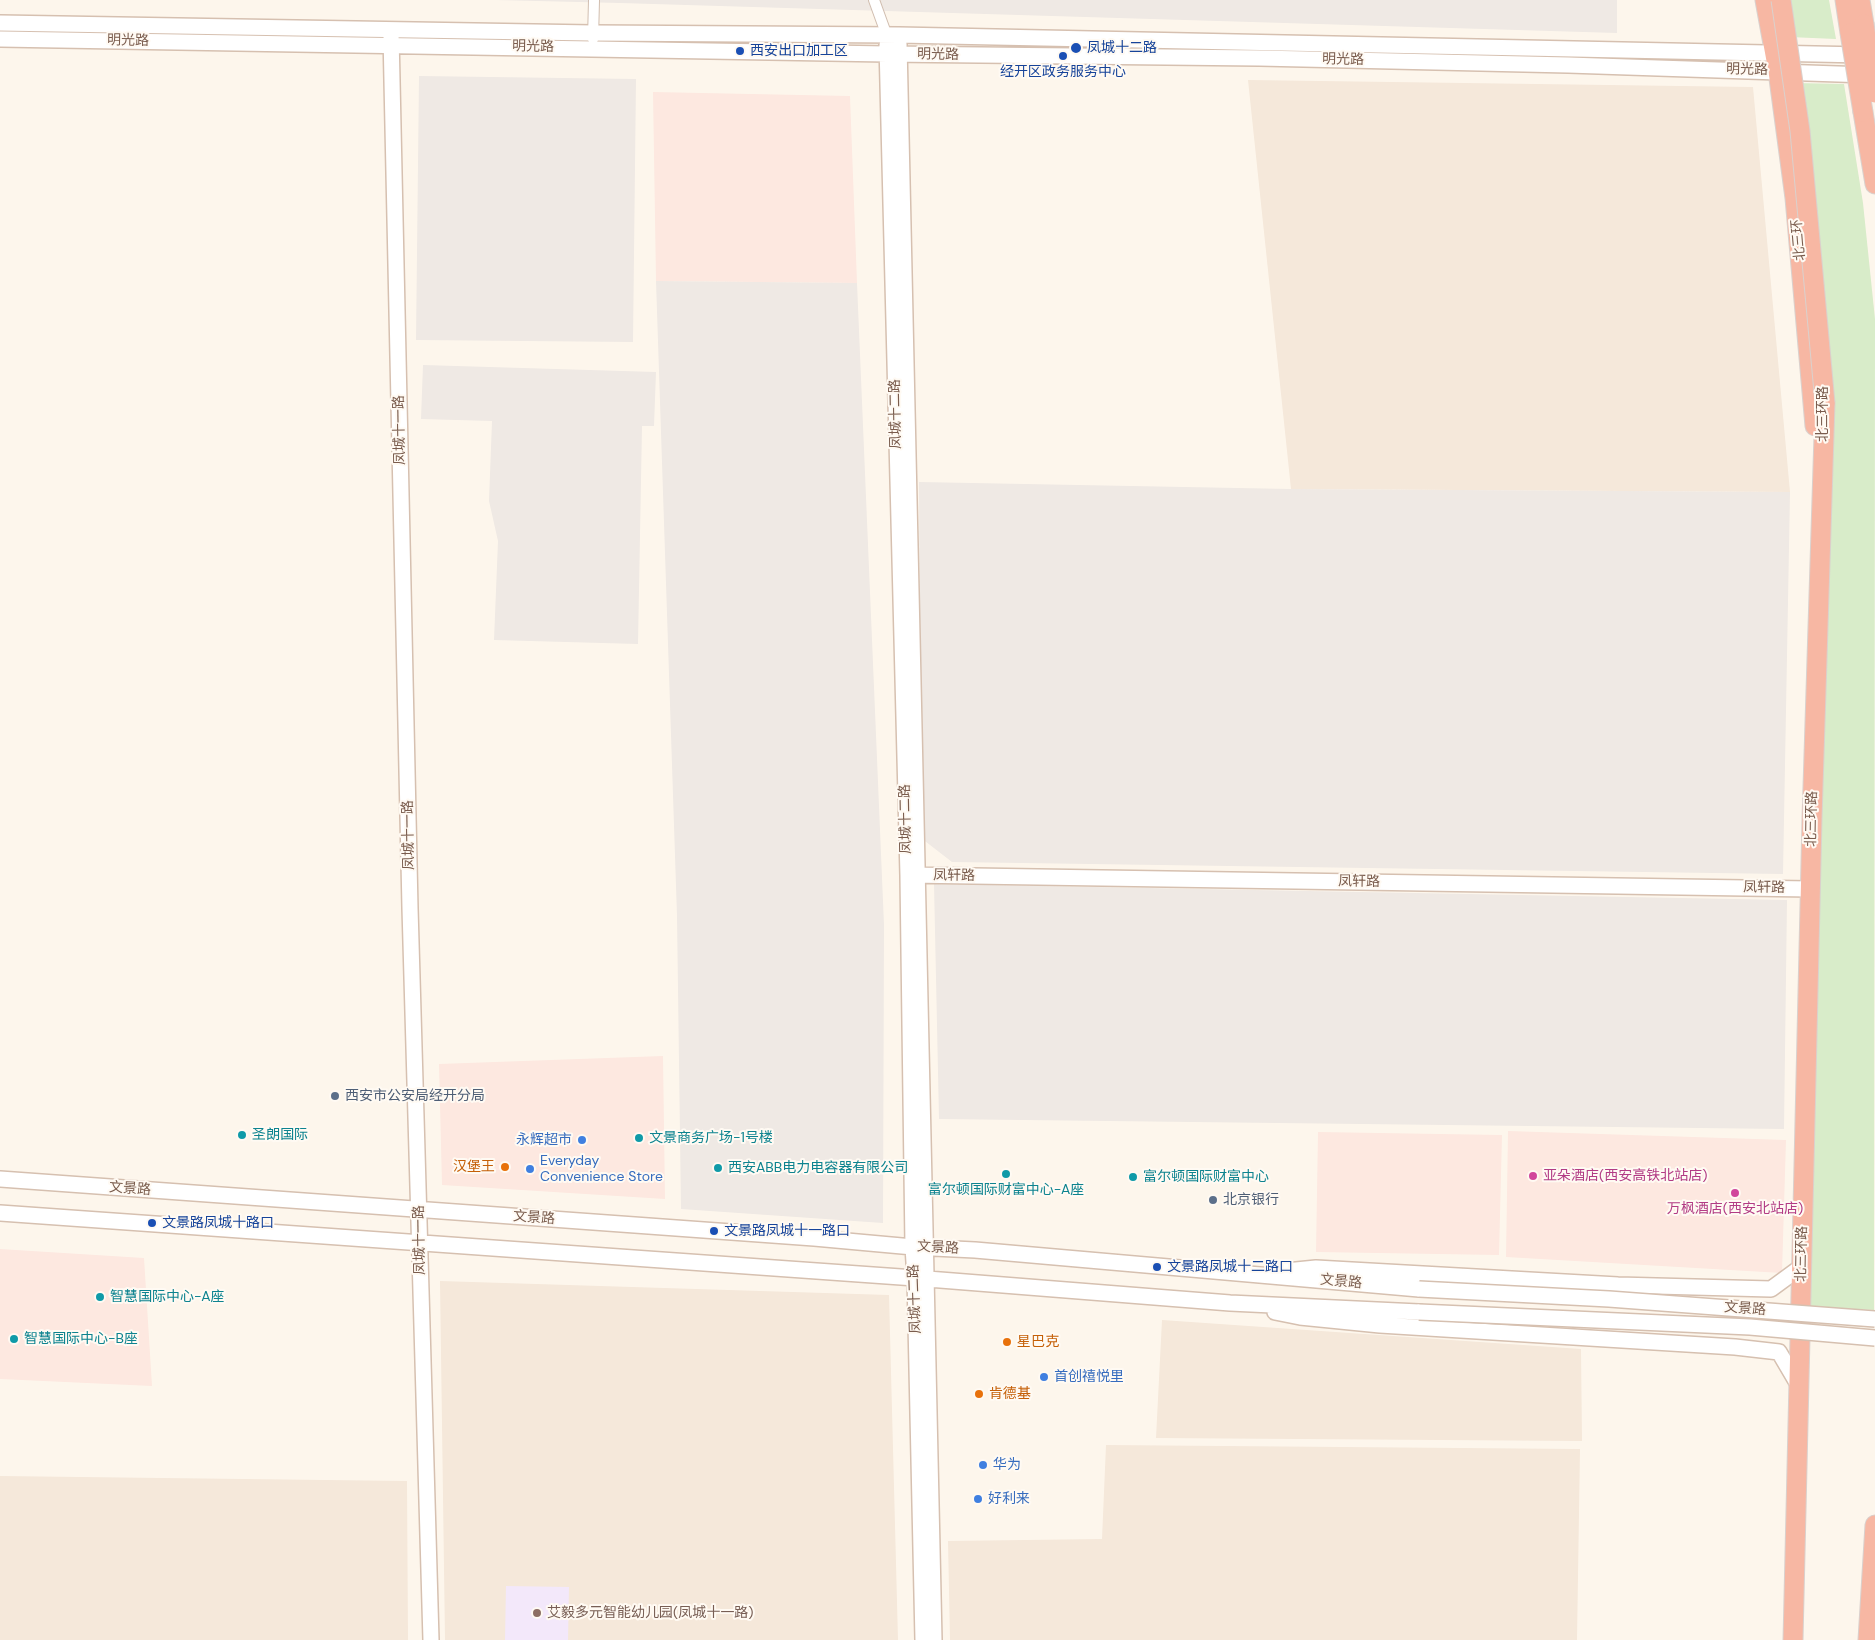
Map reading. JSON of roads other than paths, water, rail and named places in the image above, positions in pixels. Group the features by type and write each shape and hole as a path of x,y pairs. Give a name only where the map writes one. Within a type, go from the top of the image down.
{"highway":[{"name":"北三环","path":"1765,0 1776,62 1795,198 1812,401 1822,481"},
{"name":"北三环路","path":"1781,0 1800,131 1825,403 1810,889 1793,1640"},
{"path":"1845,0 1857,29 1875,93"},
{"path":"1860,0 1857,29 1863,112 1875,184"},
{"path":"1868,1640 1875,1525"}],"main road":[{"name":"明光路","path":"0,22 391,37"},
{"name":"明光路","path":"0,39 391,37 594,40 893,36 1776,62 1875,75"},
{"name":"凤城十二路","path":"893,36 913,875 919,1247 934,1640"},
{"name":"凤城十一路","path":"391,37 430,1640"},
{"name":"明光路","path":"594,40 894,54 1776,62 1875,55"},
{"name":"凤轩路","path":"913,875 1810,889"},
{"name":"文景路","path":"0,1179 814,1238 1419,1289 1609,1299 1875,1319"},
{"name":"文景路","path":"0,1213 920,1278 1230,1303 1750,1327 1875,1338"},
{"path":"1249,1275 1316,1268 1618,1285 1771,1289 1801,1267"},
{"name":"凤城十二路","path":"920,1278 923,1640"},
{"path":"1230,1303 1300,1317 1735,1347 1779,1352 1799,1386"}],"street":[{"path":"594,0 594,40"},
{"name":"凤城十二路","path":"874,0 893,36"}],"place":[{"name":"凤城十二路","path":"1076,48"},
{"name":"西安出口加工区","path":"740,51"},
{"name":"经开区政务服务中心","path":"1063,56"},
{"name":"西安市公安局经开分局","path":"335,1096"},
{"name":"圣朗国际","path":"242,1135"},
{"name":"文景商务广场-1号楼","path":"639,1138"},
{"name":"永辉超市","path":"582,1140"},
{"name":"汉堡王","path":"505,1167"},
{"name":"西安ABB电力电容器有限公司","path":"718,1168"},
{"name":"Everyday Convenience Store","path":"530,1169"},
{"name":"富尔顿国际财富中心-A座","path":"1006,1174"},
{"name":"亚朵酒店(西安高铁北站店)","path":"1533,1176"},
{"name":"富尔顿国际财富中心","path":"1133,1177"},
{"name":"万枫酒店(西安北站店)","path":"1735,1193"},
{"name":"北京银行","path":"1213,1200"},
{"name":"文景路凤城十路口","path":"152,1223"},
{"name":"文景路凤城十一路口","path":"714,1231"},
{"name":"文景路凤城十二路口","path":"1157,1267"},
{"name":"智慧国际中心-A座","path":"100,1297"},
{"name":"智慧国际中心-B座","path":"14,1339"},
{"name":"星巴克","path":"1007,1342"},
{"name":"首创禧悦里","path":"1044,1377"},
{"name":"肯德基","path":"979,1394"},
{"name":"华为","path":"983,1465"},
{"name":"好利来","path":"978,1499"},
{"name":"艾毅多元智能幼儿园(凤城十一路)","path":"537,1613"}]}
